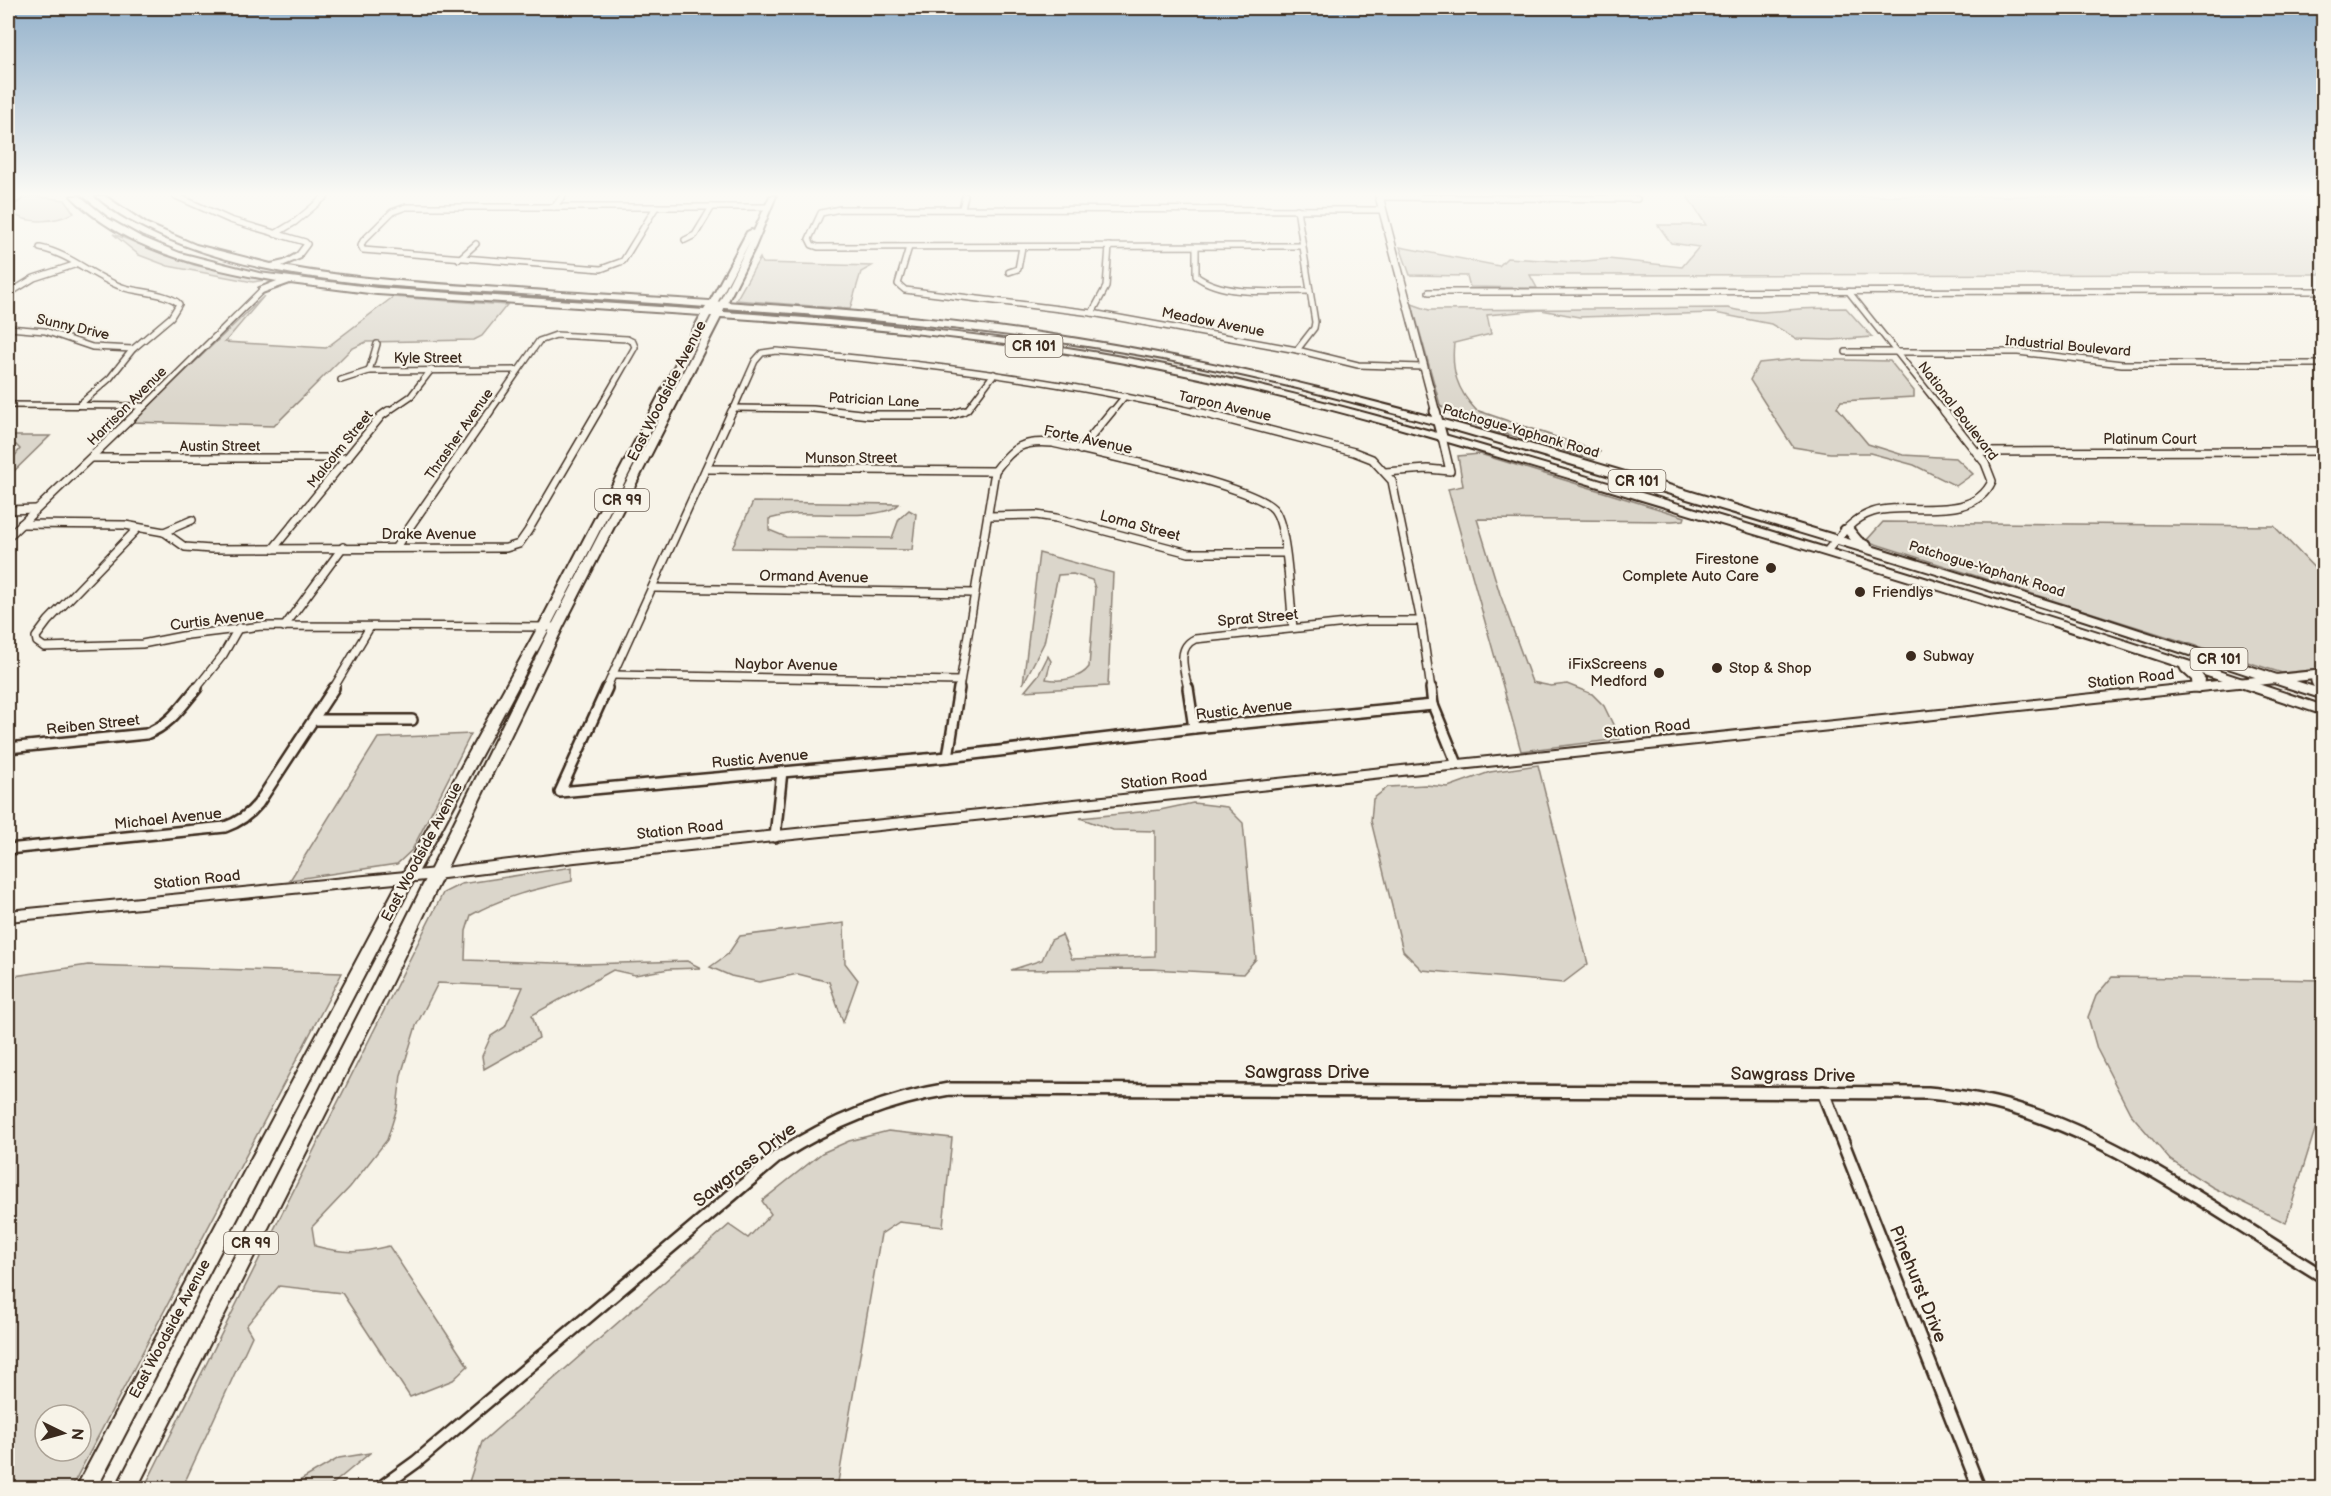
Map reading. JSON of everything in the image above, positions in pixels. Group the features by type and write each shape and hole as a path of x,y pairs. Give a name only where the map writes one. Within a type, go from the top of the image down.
{"main road":[{"name":"CR 101","path":"218,266 321,285 593,306 714,310"},
{"path":"218,266 268,280 262,290"},
{"name":"CR 101","path":"279,266 320,274 404,283 714,310"},
{"path":"291,266 320,274"},
{"name":"East Woodside Avenue","path":"126,1488 436,874 551,627 714,310 740,266"},
{"path":"262,290 280,282 321,285"},
{"name":"Patchogue-Yaphank Road","path":"714,310 819,312 975,327 1136,351 1265,378 1438,423 1836,539 2102,621 2324,695"},
{"name":"Patchogue-Yaphank Road","path":"714,310 921,331 1082,353 1256,388 1442,437 1827,551 2136,648"},
{"path":"1847,528 1861,542 1908,561"},
{"name":"East Woodside Avenue","path":"86,1488 408,877 551,627"},
{"name":"CR 101","path":"2136,648 2324,711"},
{"path":"2136,648 2194,672 2199,679 2198,688"},
{"path":"2321,675 2318,683 2324,689"},
{"name":"Station Road","path":"8,916 408,877 575,857 2321,675"}],"street":[{"path":"8,294 34,278 69,266"},
{"path":"78,266 113,284 168,297 179,304 171,317 79,405"},
{"path":"563,266 596,268 613,266"},
{"name":"Meadow Avenue","path":"903,266 898,284 904,290 1092,313 1297,350 1358,365 1422,367"},
{"path":"1009,272 1018,270 1019,266"},
{"path":"1092,313 1106,288 1108,266"},
{"path":"1196,266 1196,276 1204,284 1254,292 1309,291"},
{"path":"1297,350 1314,328 1305,266"},
{"path":"1385,472 1428,469 1450,471 1398,266"},
{"name":"Harrison Avenue","path":"8,537 92,458 142,406 262,290"},
{"path":"1429,292 2324,291"},
{"name":"National Boulevard","path":"1827,551 1847,528 1868,514 1886,509 1955,506 1979,499 1990,489 1992,477 1976,452 1849,292"},
{"name":"Sunny Drive","path":"8,328 45,331 98,348 134,350"},
{"name":"Drake Avenue","path":"21,524 124,525 164,532 185,547 506,548 519,544 635,347 633,342 627,339 565,335 546,338"},
{"name":"Thrasher Avenue","path":"396,547 538,341 546,338"},
{"path":"369,371 377,344"},
{"name":"Tarpon Avenue","path":"754,361 762,352 785,351 900,361 1125,396 1282,432 1354,452 1372,459 1385,472"},
{"name":"Industrial Boulevard","path":"1846,352 2018,352 2132,365 2324,364"},
{"name":"Rustic Avenue","path":"754,361 561,792 948,757 1194,728 1433,705"},
{"path":"8,377 11,374 9,369"},
{"name":"Malcolm Street","path":"273,549 381,416 411,396 431,370"},
{"name":"Kyle Street","path":"341,380 369,371 518,370"},
{"name":"Patrician Lane","path":"733,408 813,409 869,415 951,415 967,410 994,374"},
{"path":"1080,450 1125,396"},
{"path":"8,405 142,406"},
{"name":"Forte Avenue","path":"995,471 1016,446 1027,442 1053,443 1232,487 1256,496 1275,510 1280,517 1293,628"},
{"name":"Platinum Court","path":"1976,452 2324,451"},
{"name":"Austin Street","path":"92,458 348,458"},
{"name":"Munson Street","path":"706,469 995,471"},
{"path":"948,757 995,471"},
{"path":"1385,472 1392,481 1421,621 1433,705 1457,764"},
{"path":"8,510 36,509"},
{"name":"Loma Street","path":"989,516 1036,515 1056,518 1189,553 1285,553"},
{"path":"164,532 192,520"},
{"name":"Curtis Avenue","path":"138,528 48,621 36,637 37,642 44,647 142,644 239,627 551,627"},
{"path":"284,627 343,548"},
{"name":"Ormand Avenue","path":"653,588 975,593"},
{"name":"Sprat Street","path":"1194,728 1182,648 1188,642 1207,636 1366,621 1421,621"},
{"name":"Reiben Street","path":"8,747 146,734 161,728 171,720 223,655 239,627"},
{"name":"Michael Avenue","path":"8,849 225,827 238,823 250,815 315,720 370,627"},
{"name":"Naybor Avenue","path":"612,675 960,681"},
{"path":"315,720 412,720"},
{"path":"775,837 782,771"},
{"name":"Sawgrass Drive","path":"380,1488 416,1462 778,1156 827,1124 874,1105 926,1091 968,1088 1823,1092 1928,1093 1970,1096 2049,1119 2103,1144 2324,1277"},
{"name":"Pinehurst Drive","path":"1823,1092 1979,1488"}],"shaded area":[{"path":"168,266 198,266 265,280 253,282"},
{"path":"756,266 872,266 861,272 850,309 736,300"},
{"path":"1407,266 2323,266 2323,274 1530,275 1537,288 1470,287 1467,276 1410,275"},
{"path":"264,296 225,342 326,348 393,297 507,305 482,336 474,340 366,342 351,349 274,426 132,422"},
{"path":"1412,304 1429,310 1728,308 1755,312 1846,308 1872,337 1832,340 1797,339 1771,324 1715,313 1579,317 1541,310 1487,315 1491,334 1454,343 1457,379 1464,395 1476,410 1600,452 1594,460 1455,419 1440,405"},
{"path":"1797,359 1890,361 1914,391 1914,397 1841,401 1837,407 1868,444 1903,455 1956,458 1973,474 1956,486 1914,465 1870,453 1830,453 1793,447 1750,380 1759,363"},
{"path":"8,436 50,436 8,477 8,465 20,449 16,445 8,451"},
{"path":"1480,454 1685,517 1684,520 1672,521 1477,519 1500,594 1532,682 1551,686 1567,684 1592,694 1604,706 1620,739 1521,751 1448,489 1463,486 1458,456"},
{"path":"753,502 899,504 891,509 865,514 787,515 769,519 769,530 786,537 892,538 899,519 909,510 916,514 912,550 732,548"},
{"path":"1883,522 2274,526 2323,577 2323,669 2282,673 1866,541"},
{"path":"1039,553 1113,573 1108,686 1025,691 1039,674 1048,656 1051,661 1046,679 1070,679 1089,667 1095,588 1092,580 1073,574 1058,575 1044,643 1023,684"},
{"path":"471,734 412,850 397,864 290,880 378,738"},
{"path":"1538,765 1588,964 1563,983 1422,970 1403,951 1371,821 1373,799 1388,787 1425,785 1448,787 1490,772"},
{"path":"1193,803 1227,807 1243,823 1256,959 1243,974 1151,969 1011,970 1042,960 1051,940 1062,935 1072,959 1155,956 1155,831 1113,830 1080,818 1160,810"},
{"path":"572,867 572,881 520,894 471,915 466,931 465,960 586,964 687,961 701,968 669,969 635,975 613,970 532,1015 539,1038 484,1069 482,1056 491,1036 505,1027 523,987 438,983 416,1026 401,1075 397,1108 387,1140 350,1187 312,1227 315,1246 352,1252 389,1246 468,1366 453,1380 410,1397 342,1293 279,1286 246,1326 252,1336 182,1488 144,1488 443,893 461,884"},
{"path":"844,923 845,963 858,980 843,1022 829,982 798,974 759,982 731,976 710,967 728,954 740,936"},
{"path":"88,965 342,973 93,1446 93,1403 33,1403 33,1463 84,1463 71,1488 8,1488 8,977"},
{"path":"2112,977 2323,980 2323,1104 2286,1223 2212,1187 2170,1160 2130,1113 2097,1049 2088,1017 2096,996"},
{"path":"888,1131 952,1138 943,1227 899,1222 881,1234 837,1488 467,1488 482,1442 729,1225 748,1238 771,1214 762,1201 822,1153 849,1141"},
{"path":"370,1453 328,1488 287,1488 339,1458"}],"place":[{"name":"Firestone Complete Auto Care","path":"1771,568"},
{"name":"Friendlys","path":"1860,592"},
{"name":"Subway","path":"1911,656"},
{"name":"Stop & Shop","path":"1717,668"},
{"name":"iFixScreens Medford","path":"1659,673"}]}
